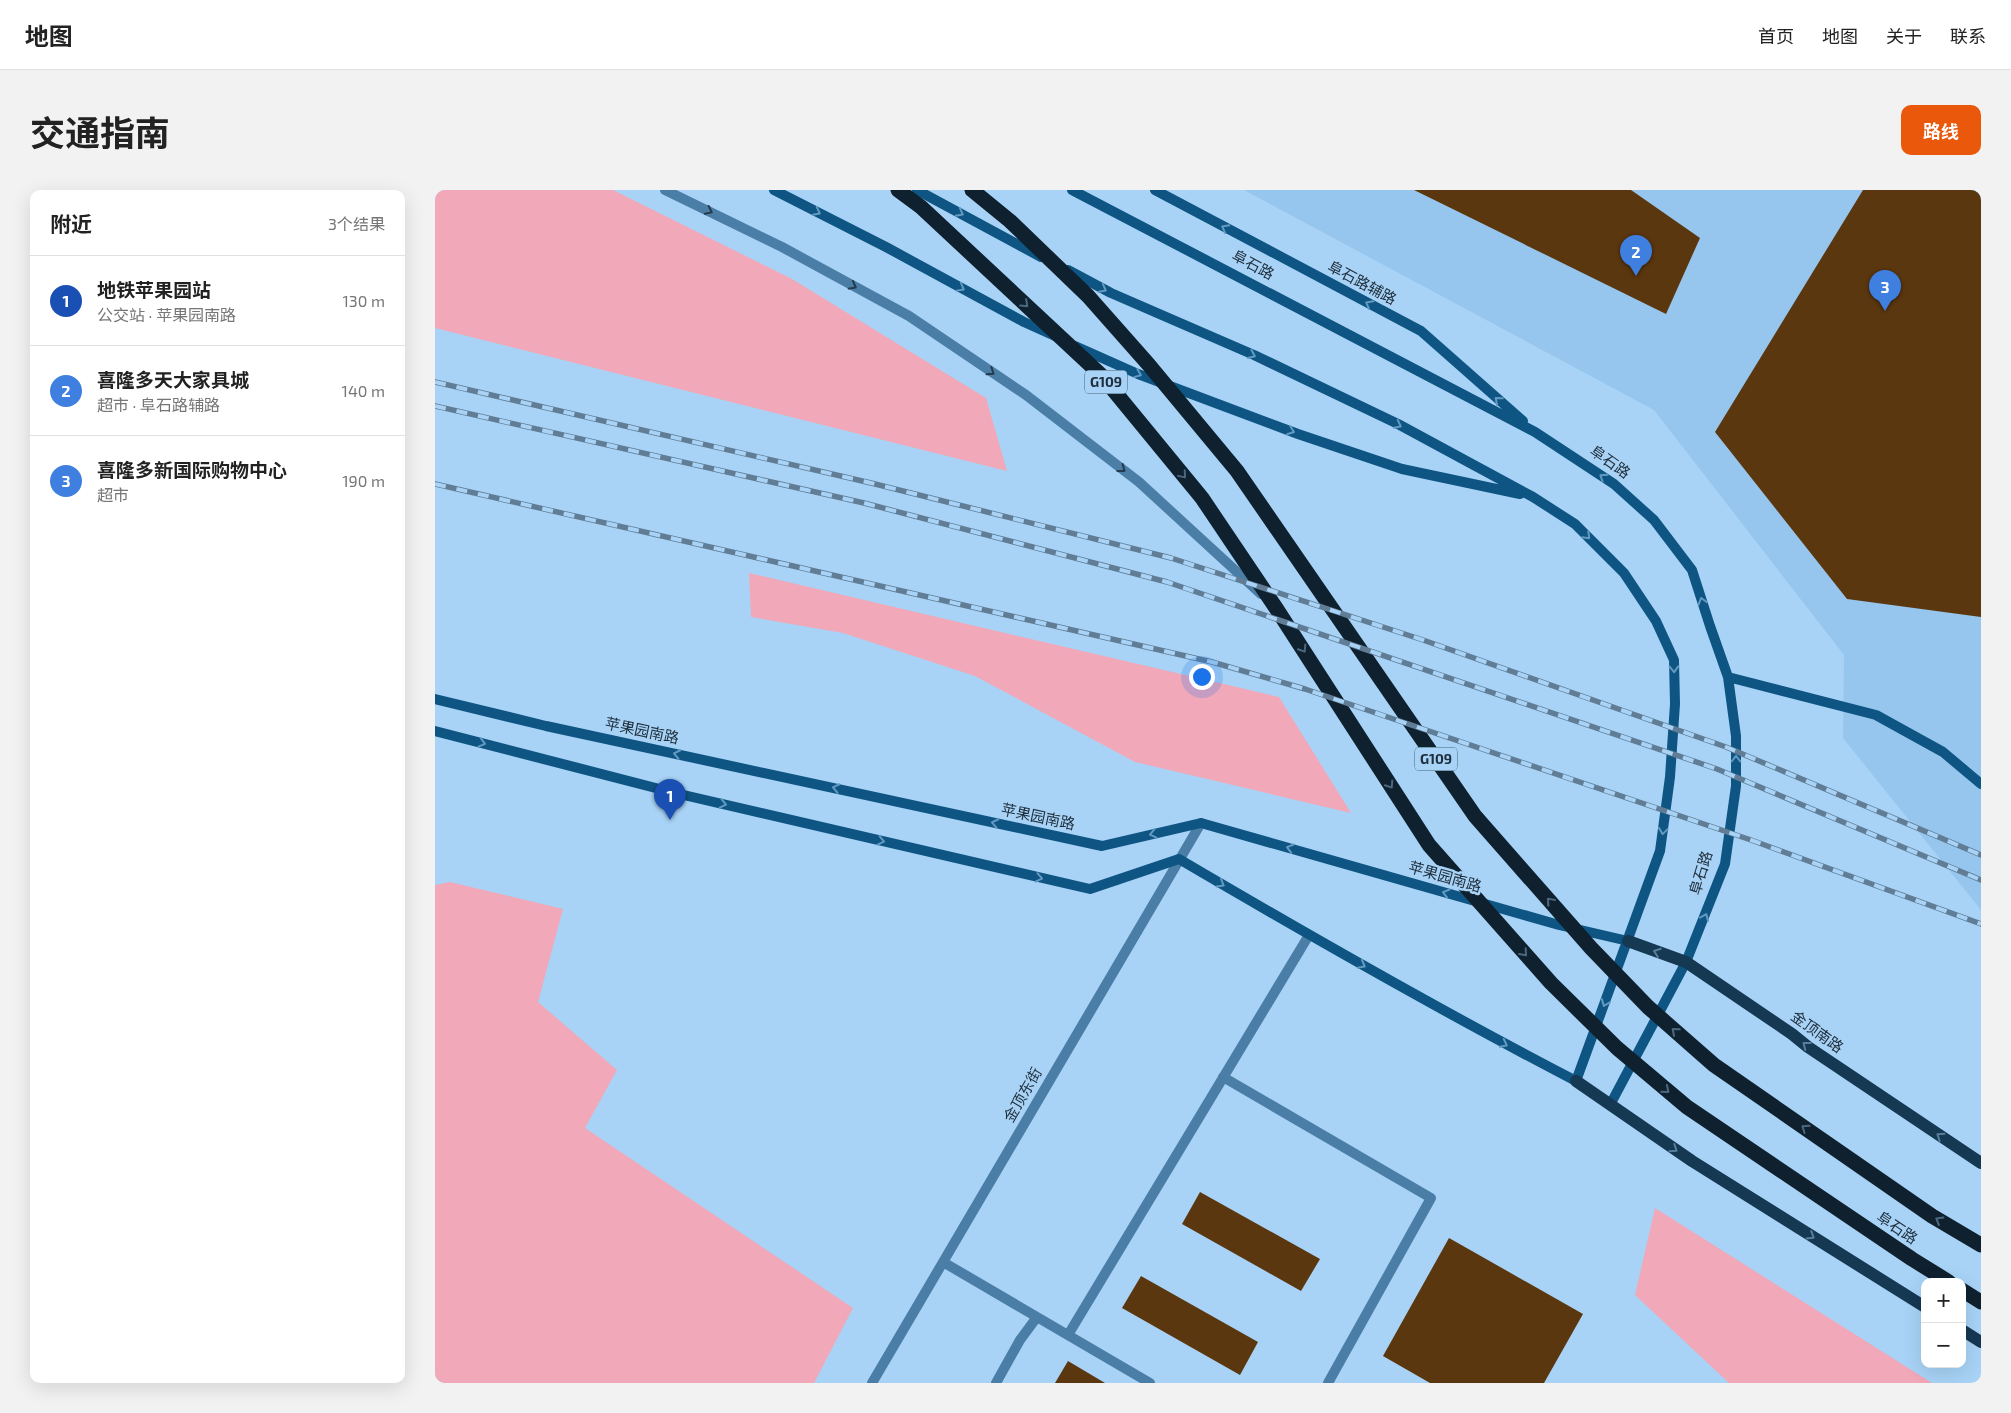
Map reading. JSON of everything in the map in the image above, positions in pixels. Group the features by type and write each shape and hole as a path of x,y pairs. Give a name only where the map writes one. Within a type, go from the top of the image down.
{"highway":[{"name":"阜石路","path":"898,190 921,207 1101,376 1202,498 1276,608 1429,845 1551,983 1617,1048 1687,1108 1943,1278"},
{"name":"阜石路","path":"971,190 1011,221 1088,296 1149,365 1237,471 1475,816 1591,948 1635,994 1714,1065 1932,1216 1981,1245"},
{"path":"1966,1293 1981,1302"}],"main road":[{"path":"774,190 886,247 1024,322 1138,374 1298,434 1402,468 1533,497"},
{"path":"917,190 1111,293 1254,356 1389,420 1533,497 1575,524 1624,573 1656,621 1673,660 1675,704 1670,777 1660,851 1629,941 1576,1081"},
{"name":"阜石路","path":"1072,190 1535,432 1614,484 1654,520 1692,570 1728,676 1736,736 1736,786 1725,864 1686,962 1610,1105"},
{"name":"阜石路辅路","path":"1155,190 1421,331 1535,432"},
{"path":"1728,676 1876,716 1943,752 1981,784"},
{"name":"苹果园南路","path":"435,699 547,726 1102,846 1201,823 1550,922 1629,941"},
{"path":"435,731 675,793 1090,889 1179,859 1309,935 1491,1037 1576,1081 1692,1161 1921,1304"},
{"name":"金顶南路","path":"1629,941 1686,962 1792,1034 1808,1047 1981,1163"},
{"path":"1966,1333 1981,1342"}],"street":[{"path":"665,190 782,247 909,316 1026,396 1139,482 1276,608"},
{"name":"金顶东街","path":"872,1383 1201,823"},
{"path":"1068,1335 1309,935"},
{"path":"1223,1077 1431,1198 1328,1383"},
{"path":"943,1262 1150,1383"},
{"path":"996,1383 1020,1340 1037,1317"}],"shaded area":[{"path":"435,190 613,190 792,279 986,398 1007,471 435,328"},
{"path":"1244,190 1981,190 1981,910 1843,738 1844,655 1654,410"},
{"path":"749,573 1279,697 1351,813 1135,762 975,676 843,633 751,617"},
{"path":"450,882 563,909 538,1002 617,1070 585,1128 853,1308 814,1383 435,1383 435,885"},
{"path":"1655,1208 1932,1383 1729,1383 1635,1295"}],"building":[{"path":"1414,190 1631,190 1700,238 1666,314"},
{"path":"1863,190 1981,190 1981,617 1847,599 1715,432"},
{"path":"1200,1192 1320,1259 1301,1291 1182,1224"},
{"path":"1449,1238 1583,1314 1544,1383 1430,1383 1383,1356"},
{"path":"1141,1276 1258,1342 1240,1375 1122,1308"},
{"path":"1068,1361 1105,1383 1055,1383"}],"railway":[{"path":"435,382 871,483 1171,558 1423,640 1726,747 1981,855"},
{"path":"435,406 864,503 1167,582 1717,769 1981,880"},
{"path":"435,484 1212,662 1305,689 1751,840 1981,924"}],"place":[{"name":"喜隆多天大家具城","path":"1636,276"},
{"name":"喜隆多新国际购物中心","path":"1885,311"},
{"name":"地铁苹果园站","path":"670,820"}]}
